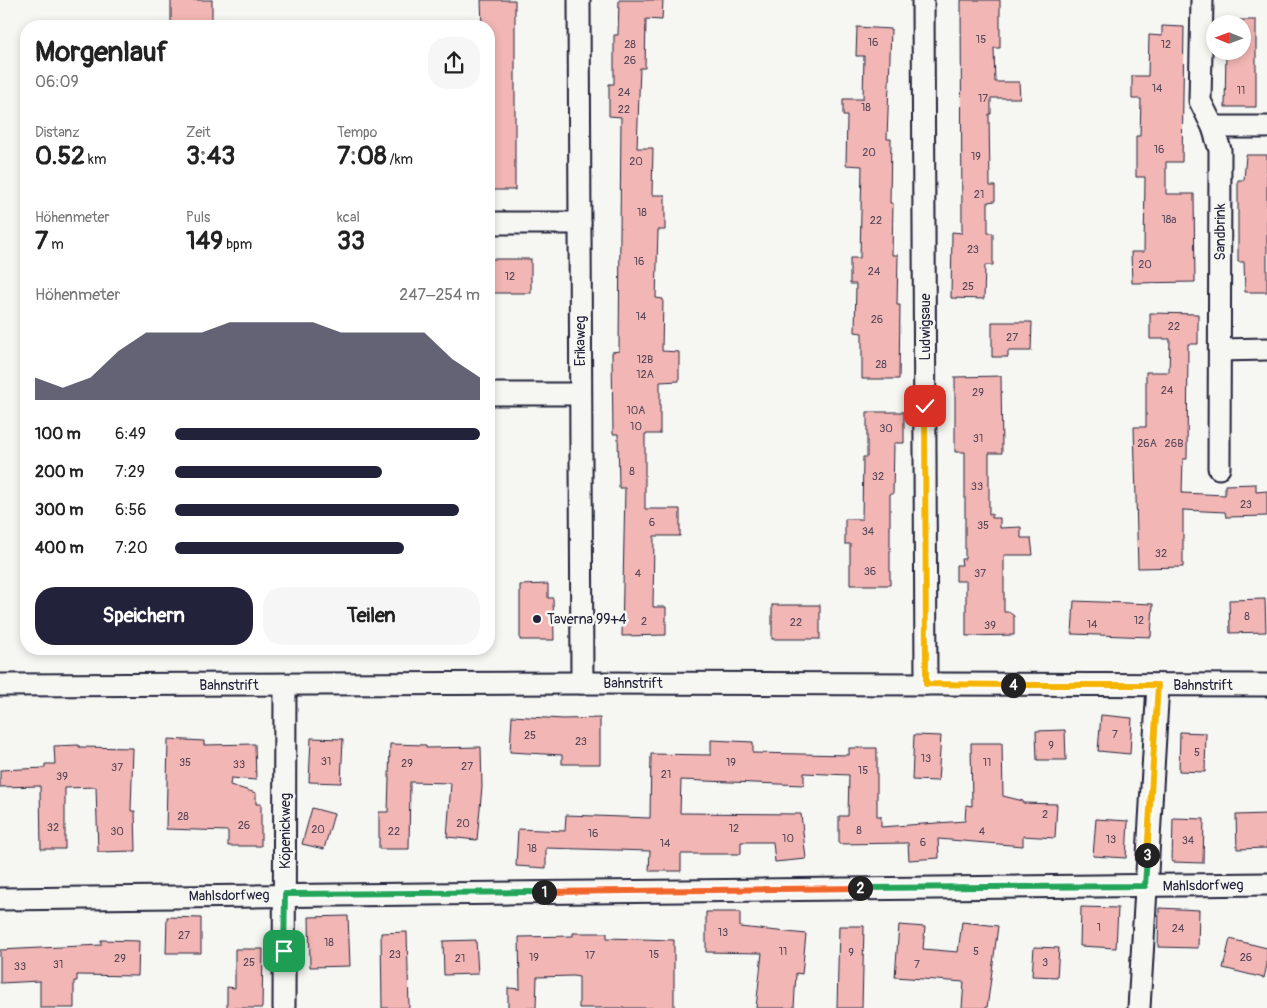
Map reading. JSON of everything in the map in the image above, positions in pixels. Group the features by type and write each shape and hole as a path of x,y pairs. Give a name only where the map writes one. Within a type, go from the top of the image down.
{"street":[{"name":"Erikaweg","path":"578,0 582,682"},
{"name":"Ludwigsaue","path":"923,0 926,684"},
{"name":"Sandbrink","path":"1202,0 1200,101 1213,127 1220,150 1219,468"},
{"path":"1213,127 1267,127"},
{"path":"495,223 580,223"},
{"path":"1220,350 1267,349"},
{"path":"495,394 580,394"},
{"name":"Bahnstrift","path":"0,685 582,682 1267,685"},
{"name":"Köpenickweg","path":"284,1008 285,685"},
{"path":"1139,1008 1158,685"},
{"name":"Mahlsdorfweg","path":"0,899 285,894 1267,884"}],"building":[{"path":"171,0 212,0 212,20 171,20"},
{"path":"481,0 515,0 515,190 495,190 495,20 482,20"},
{"path":"619,0 663,0 662,20 646,19 645,68 640,68 637,148 653,148 652,195 665,195 665,230 658,230 656,298 663,299 662,351 679,352 679,381 660,382 660,434 645,434 645,509 680,509 680,536 654,536 653,607 666,607 666,635 622,636 625,488 619,488 618,434 613,434 612,352 619,351 621,117 609,116 609,84 614,84 614,35 618,35"},
{"path":"961,0 1000,0 1000,48 994,48 995,82 1019,82 1020,98 991,98 991,114 989,114 990,186 995,186 995,201 988,202 988,233 993,233 993,265 985,265 984,299 951,298 952,232 962,233"},
{"path":"1251,20 1256,20 1256,107 1225,107 1226,60 1251,60"},
{"path":"1162,26 1184,27 1182,162 1166,162 1166,194 1194,194 1195,282 1132,283 1131,252 1144,252 1145,177 1136,177 1136,136 1140,136 1141,99 1132,99 1132,76 1148,76 1149,35 1162,36"},
{"path":"857,27 891,29 887,139 891,139 890,203 893,203 892,255 898,255 897,305 900,305 899,379 862,379 862,333 855,332 856,284 850,284 850,258 860,258 862,166 846,165 847,116 843,116 843,99 863,99 864,56 856,56"},
{"path":"1246,155 1267,155 1267,292 1245,292 1244,262 1238,262 1238,180 1244,180"},
{"path":"495,259 531,259 531,293 495,293"},
{"path":"1150,313 1198,314 1198,344 1188,344 1187,459 1183,459 1182,493 1225,495 1225,485 1256,484 1256,492 1267,491 1267,516 1226,517 1225,512 1183,510 1183,567 1138,568 1134,427 1146,427 1146,372 1169,372 1170,339 1150,339"},
{"path":"992,322 1032,322 1031,351 1008,351 1008,357 992,357"},
{"path":"1001,376 1002,453 989,453 989,514 992,514 992,518 1000,518 1000,528 1021,527 1021,538 1031,538 1033,555 1004,555 1004,612 1009,612 1014,616 1014,635 966,636 966,581 956,581 956,565 962,565 961,559 965,559 965,452 955,452 955,377"},
{"path":"867,412 904,412 904,443 894,443 893,494 890,494 890,585 850,585 850,544 845,544 845,519 862,519 863,457 867,457"},
{"name":"Taverna 99+4","path":"548,584 548,598 553,598 554,640 520,640 520,585"},
{"path":"1265,599 1266,632 1230,633 1229,600"},
{"path":"1074,601 1153,604 1151,637 1072,634"},
{"path":"772,605 820,605 820,639 772,639"},
{"path":"1101,715 1132,718 1130,754 1098,751"},
{"path":"512,716 563,719 600,718 600,764 562,764 562,755 510,752"},
{"path":"1065,730 1066,760 1037,760 1036,731"},
{"path":"1180,732 1206,733 1205,772 1179,771"},
{"path":"914,735 941,736 938,781 912,780"},
{"path":"311,738 343,739 341,783 309,782"},
{"path":"168,739 204,741 204,745 255,744 256,780 231,778 230,785 256,793 256,804 261,804 261,846 228,846 228,831 166,829"},
{"path":"711,740 753,742 753,753 849,755 849,748 877,748 877,816 881,816 881,827 965,821 966,805 972,806 971,743 1002,743 1003,796 1023,801 1023,803 1057,804 1055,838 1023,836 1023,846 938,839 939,858 909,860 908,843 839,844 839,816 848,816 849,775 804,773 804,785 681,780 680,813 801,814 806,859 775,862 773,842 741,842 741,854 681,854 681,871 649,871 650,851 546,848 546,868 516,866 518,829 565,831 566,815 650,818 651,754 711,755"},
{"path":"390,744 426,745 426,748 481,747 482,787 477,840 447,837 451,783 410,782 409,849 379,849 379,812 388,812"},
{"path":"79,745 79,747 133,748 131,811 135,811 136,851 98,852 96,787 65,788 65,849 41,849 40,786 0,787 0,770 45,768 45,764 55,764 54,746"},
{"path":"312,808 334,814 324,849 302,844"},
{"path":"1267,814 1267,848 1237,849 1236,815"},
{"path":"1173,818 1204,819 1203,863 1172,862"},
{"path":"1096,819 1128,821 1126,858 1093,856"},
{"path":"1081,907 1118,908 1116,948 1080,946"},
{"path":"1159,908 1199,910 1198,948 1158,947"},
{"path":"706,912 740,912 740,927 806,934 802,974 796,973 794,1008 756,1008 762,953 706,952"},
{"path":"348,916 350,966 310,967 309,917"},
{"path":"167,917 201,918 201,953 166,953"},
{"path":"962,922 998,926 987,1008 962,1008 964,982 895,977 899,925 925,927 923,949 958,952"},
{"path":"839,926 864,926 862,1008 837,1008"},
{"path":"407,932 409,1008 382,1008 381,933"},
{"path":"573,933 607,933 607,938 674,940 674,1008 579,1008 579,977 573,976 537,977 536,1008 508,1008 508,988 520,989 519,937 573,936"},
{"path":"1230,939 1267,948 1267,965 1264,978 1223,968"},
{"path":"101,940 139,941 138,976 77,975 77,981 74,981 74,1008 40,1008 40,981 0,983 0,950 101,945"},
{"path":"476,940 478,974 444,975 443,941"},
{"path":"1034,947 1059,948 1057,977 1032,976"},
{"path":"235,949 263,949 262,1008 227,1008 227,987 235,988"}],"place":[{"name":"Taverna 99+4","path":"537,619"}],"route":[{"path":"284,951 285,894 1145,886 1158,685 926,684 925,406"}]}
